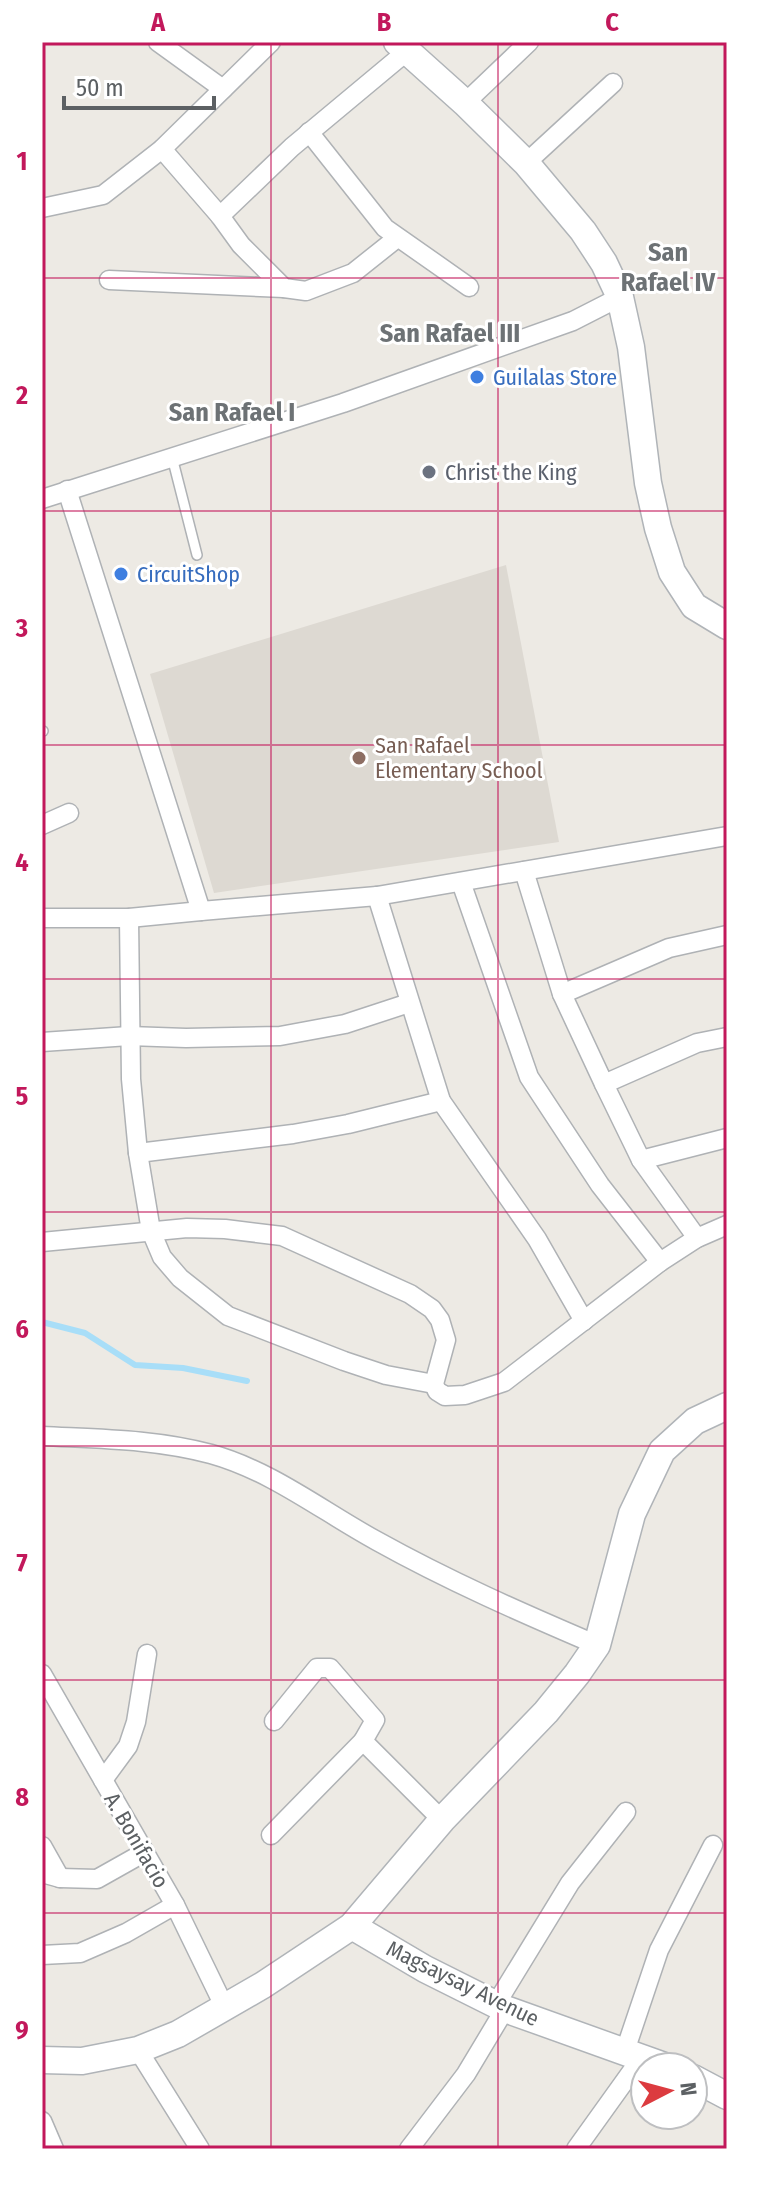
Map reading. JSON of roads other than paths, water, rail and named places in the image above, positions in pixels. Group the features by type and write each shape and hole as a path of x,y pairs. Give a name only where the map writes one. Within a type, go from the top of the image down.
{"street":[{"path":"158,42 223,89"},
{"path":"42,208 103,195 162,149 271,42"},
{"path":"465,103 523,44"},
{"path":"220,216 401,47 465,103 526,163 583,231 604,263 620,297 631,347 648,483 672,572 694,606 727,626"},
{"path":"526,163 613,83"},
{"path":"309,132 385,228 469,287"},
{"path":"162,149 241,245 284,288"},
{"path":"109,280 306,291 353,273 397,238"},
{"path":"42,499 343,403 573,321 620,297"},
{"path":"67,490 201,911"},
{"path":"42,825 69,813"},
{"path":"42,918 129,918 377,896 727,836"},
{"path":"524,871 562,994 604,1084 641,1160 697,1238"},
{"path":"461,882 529,1077 600,1185 660,1262"},
{"path":"377,896 441,1101 537,1239 584,1321"},
{"path":"129,918 129,1036 138,1153 151,1231 162,1257 180,1278 228,1316 372,1370 434,1384"},
{"path":"562,994 669,948 727,935"},
{"path":"42,1042 129,1036 280,1036 345,1024 409,1003"},
{"path":"604,1084 697,1043 727,1037"},
{"path":"138,1153 293,1134 441,1101"},
{"path":"641,1160 727,1138"},
{"path":"42,1242 187,1228 282,1236 410,1294 432,1309 440,1320 446,1340 434,1384 437,1391 445,1396 465,1395 504,1382 660,1262 697,1238 727,1225"},
{"path":"42,2060 82,2061 138,2050 178,2034 225,2008 352,1926 442,1820 546,1712 597,1645 632,1514 662,1451 695,1421 727,1406"},
{"path":"42,1436 154,1442 213,1455 270,1477 468,1590 597,1645"},
{"path":"103,1780 128,1746 147,1654"},
{"path":"271,1835 363,1741 375,1720 330,1668 317,1668 274,1721"},
{"name":"A. Bonifacio","path":"42,1674 175,1905 225,2008"},
{"path":"363,1741 442,1820"},
{"path":"409,2149 466,2074 570,1883 626,1812"},
{"path":"635,2051 659,1950 713,1845"},
{"path":"42,1846 51,1875 97,1879 145,1852"},
{"path":"42,1955 80,1953 126,1933 175,1905"},
{"name":"Magsaysay Avenue","path":"352,1926 425,1969 500,2007 629,2052"},
{"path":"138,2050 200,2149"},
{"path":"576,2149 629,2062"},
{"path":"42,2121 54,2149"}],"lane":[{"path":"172,457 197,555"}],"waterway":[{"path":"42,1322 85,1333 135,1365 183,1368 247,1381"}],"place":[{"name":"Guilalas Store","path":"477,377"},
{"name":"Christ the King","path":"429,472"},
{"name":"CircuitShop","path":"121,574"},
{"name":"San Rafael Elementary School","path":"359,758"}],"district":[{"name":"San Rafael IV","path":"668,267"},
{"name":"San Rafael III","path":"450,333"},
{"name":"San Rafael I","path":"232,412"}]}
